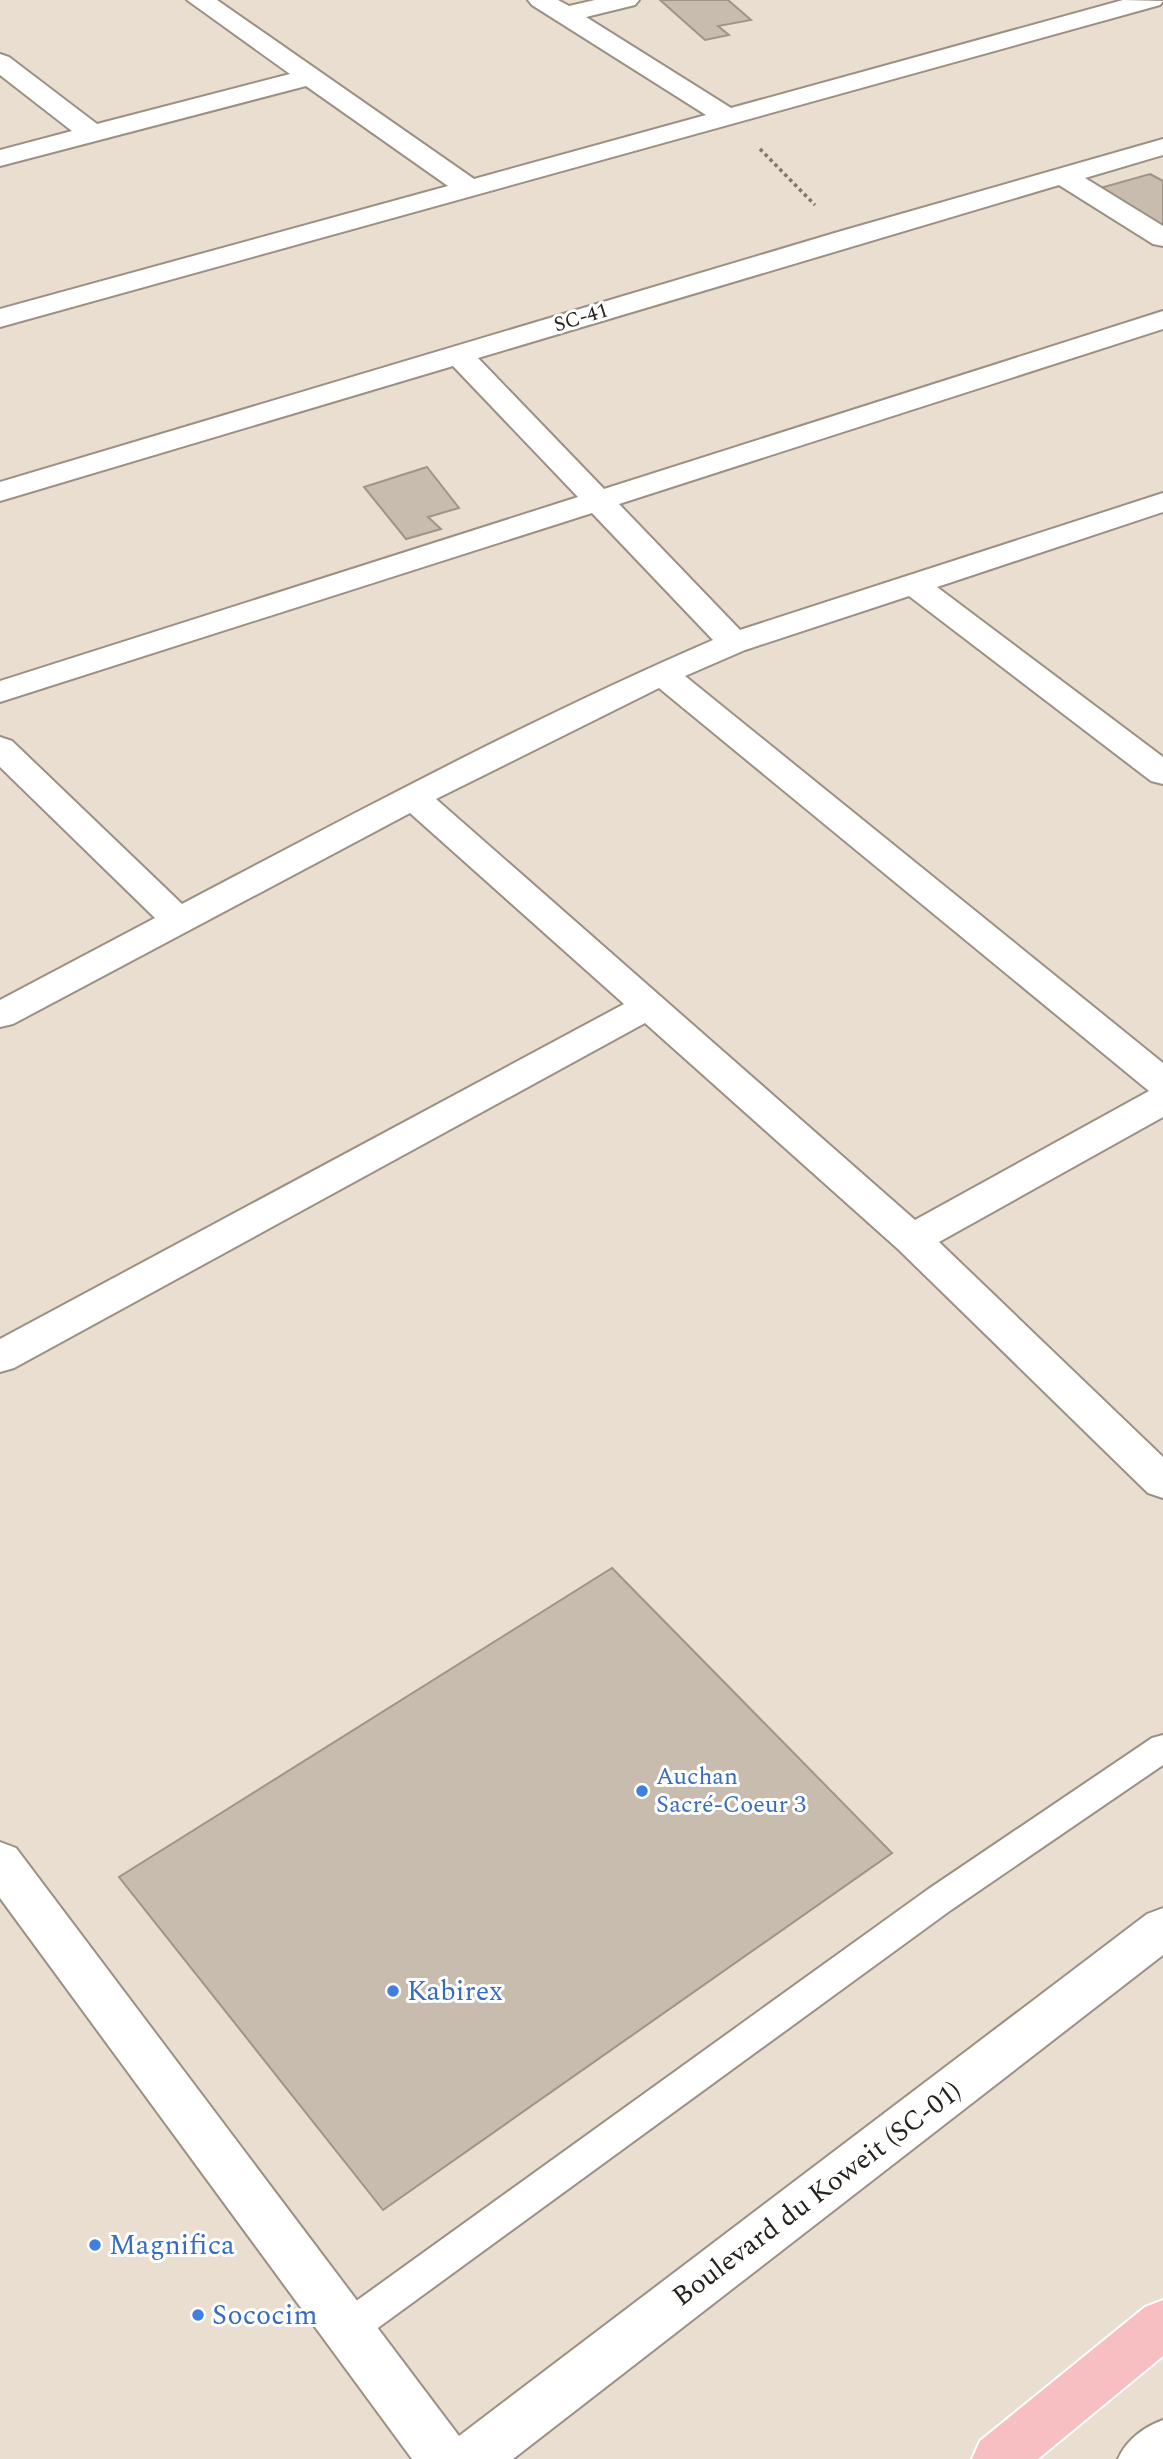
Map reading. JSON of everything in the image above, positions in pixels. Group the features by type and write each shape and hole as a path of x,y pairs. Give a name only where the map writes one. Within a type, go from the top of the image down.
{"main road":[{"path":"998,2459 1163,2324"}],"street":[{"path":"200,0 469,188"},
{"path":"541,0 728,117"},
{"path":"565,16 626,0"},
{"path":"0,318 1151,0"},
{"path":"0,62 93,134"},
{"path":"0,158 310,77"},
{"name":"SC-41","path":"0,492 848,238 1163,147"},
{"path":"1063,176 1163,239"},
{"path":"0,692 596,499 1163,320"},
{"path":"459,355 734,643"},
{"path":"0,1015 177,919 413,797 662,674 734,643 1159,507"},
{"path":"913,584 1163,773"},
{"path":"662,674 1163,1083"},
{"path":"0,748 177,919"},
{"path":"413,797 912,1240 1157,1466"},
{"path":"0,1357 648,1006"},
{"path":"912,1240 1163,1100"},
{"path":"0,1862 444,2459"},
{"name":"Boulevard du Koweit (SC-01)","path":"471,2459 1163,1928"}],"lane":[{"path":"347,2329 939,1900 1163,1748"},
{"path":"1137,2459 1163,2438"}],"path":[{"path":"728,117 848,238"}],"building":[{"path":"660,0 728,0 751,20 718,26 729,35 705,40"},
{"path":"1150,174 1163,181 1163,226 1100,188"},
{"path":"427,467 459,508 428,517 441,529 406,539 364,487"},
{"path":"612,1568 892,1853 383,2210 119,1877"}],"place":[{"name":"Auchan Sacré-Coeur 3","path":"642,1791"},
{"name":"Kabirex","path":"393,1991"},
{"name":"Magnifica","path":"95,2245"},
{"name":"Sococim","path":"198,2315"}]}
